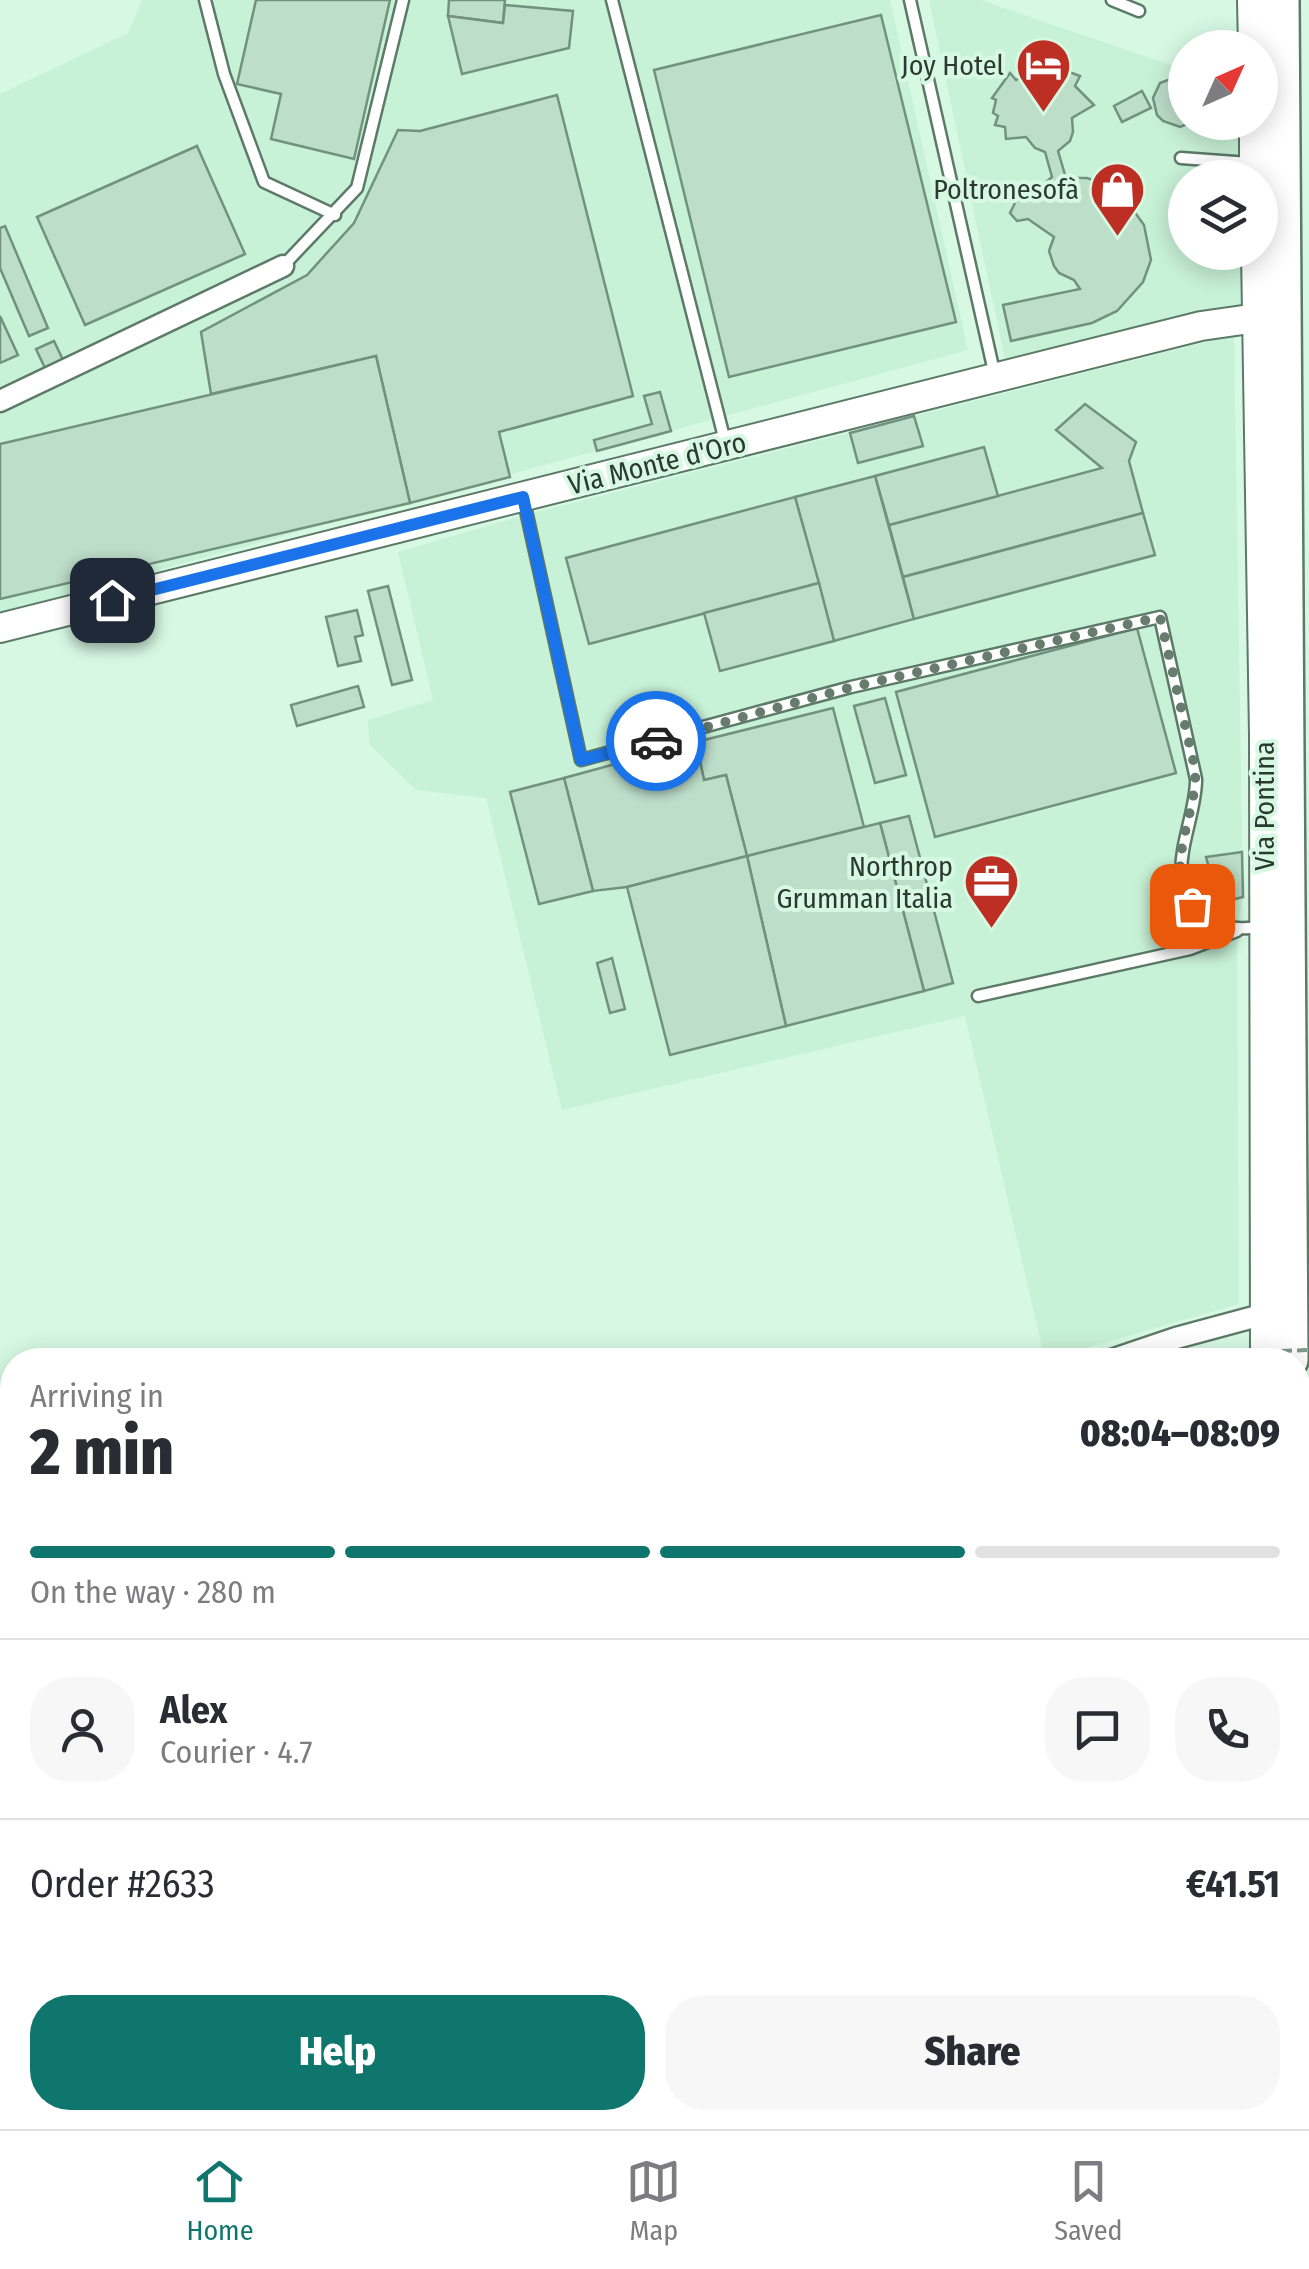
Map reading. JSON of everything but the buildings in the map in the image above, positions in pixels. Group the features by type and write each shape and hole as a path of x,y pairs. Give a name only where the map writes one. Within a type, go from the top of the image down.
{"highway":[{"name":"Via Pontina","path":"1281,0 1290,1348"},
{"path":"1303,0 1309,470"}],"street":[{"path":"1252,0 1252,30"},
{"path":"0,401 283,266"},
{"name":"Via Pontina","path":"1257,270 1251,928 1265,1314 1259,1348"},
{"name":"Via Monte d'Oro","path":"0,628 1200,326 1258,318"},
{"path":"1146,1348 1265,1314"}],"lane":[{"path":"205,0 224,74 264,182 335,215"},
{"path":"283,266 357,188 403,0"},
{"path":"612,0 726,446"},
{"path":"910,0 996,377"},
{"path":"1112,0 1139,10"},
{"path":"1181,158 1193,160"},
{"path":"523,497 581,760 852,687 1160,617 1196,778 1185,832 1184,890 1192,906 1207,918 1251,928"},
{"path":"978,996 1190,949 1251,928"}],"shaded area":[{"path":"142,0 890,0 968,350 0,613 0,94 128,33"},
{"path":"929,0 981,0 1168,64 1168,140 1240,140 1240,160 1168,160 1168,270 1244,270 1245,306 1006,364"},
{"path":"1234,335 1243,897 1237,931 1239,1304 1087,1348 1042,1348 965,1016 562,1110 486,798 416,790 369,744 368,720 433,700 398,552 525,515"}],"way so far":[{"path":"656,741 852,687 1160,617 1195,768 1195,797 1187,820 1182,871 1186,898 1192,906"}],"place":[{"name":"Joy Hotel","path":"1043,114"},
{"name":"Poltronesofà","path":"1118,238"},
{"name":"Northrop Grumman Italia","path":"992,931"}],"route":[{"path":"112,600 523,497 581,760 656,741"}]}
